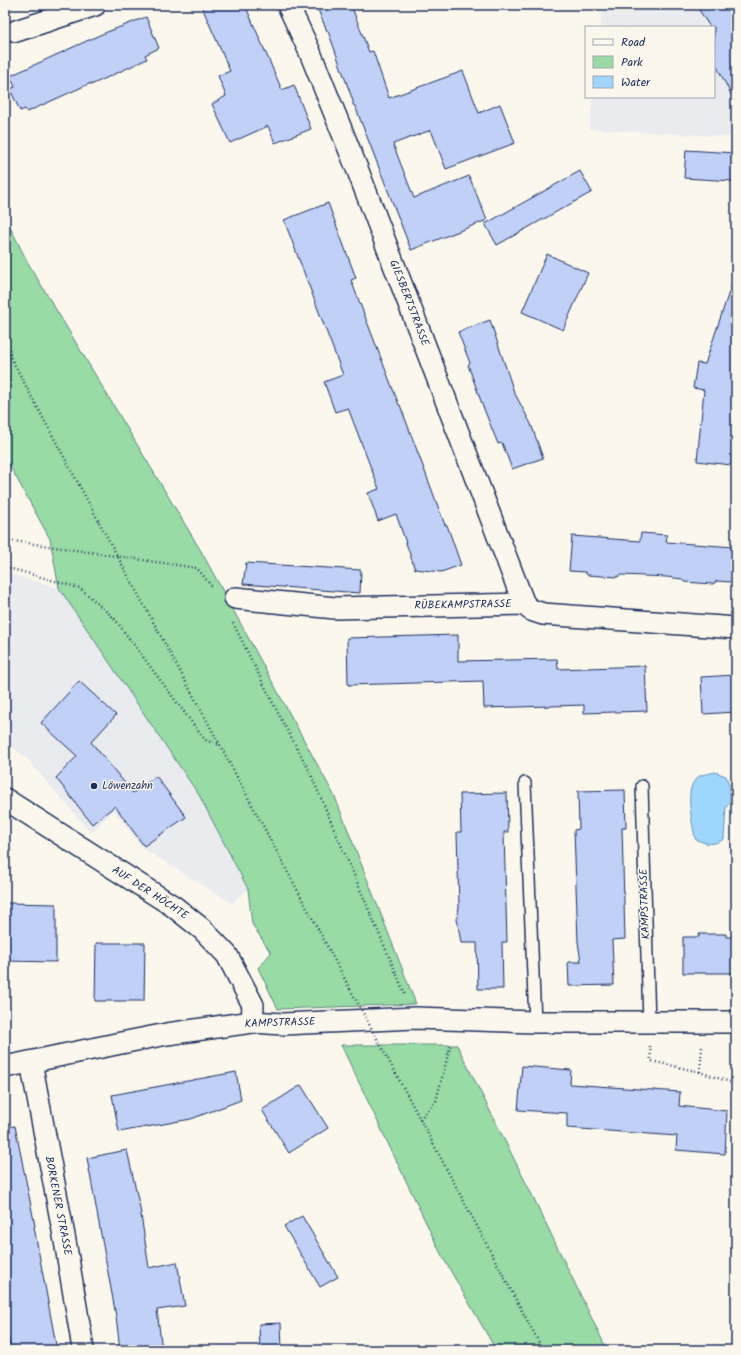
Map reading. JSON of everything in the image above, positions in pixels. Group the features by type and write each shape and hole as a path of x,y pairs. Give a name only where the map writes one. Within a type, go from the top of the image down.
{"street":[{"path":"16,31 95,5"},
{"name":"GIESBERTSTRASSE","path":"288,5 309,50 358,171 524,604"},
{"name":"RÜBEKAMPSTRASSE","path":"227,602 334,608 524,604 531,610 543,614 736,628"},
{"name":"AUF DER HÖCHTE","path":"5,799 173,906 202,929 227,955 253,1005 252,1022"},
{"name":"KAMPSTRASSE","path":"5,1067 136,1040 252,1022 283,1024 415,1018 534,1022 736,1022"},
{"name":"BORKENER STRASSE","path":"31,1062 65,1241 82,1336 83,1350"}],"lane":[{"path":"525,783 534,1022"},
{"name":"KAMPSTRASSE","path":"642,786 649,1023"}],"path":[{"path":"5,347 544,1350"},
{"path":"5,541 14,541 197,568 227,602 279,715 308,768 415,1018"},
{"path":"5,567 80,588 114,618 205,740 220,745"},
{"path":"420,1119 436,1101 458,1020"},
{"path":"649,1023 651,1061 700,1072 736,1084"}],"shaded area":[{"path":"603,5 703,5 708,24 705,26 600,26"},
{"path":"715,63 734,99 736,98 736,137 589,129 593,98 715,98"},
{"path":"5,573 59,588 199,795 248,889 232,903 142,848 114,810 91,833 27,759 5,741"}],"green space":[{"path":"5,217 28,263 201,551 335,797 416,1004 278,1009 258,968 271,953 252,924 248,889 199,795 59,588 50,539 5,457"},
{"path":"341,1045 457,1045 607,1350 496,1350 441,1254"}],"water":[{"path":"715,772 726,776 730,787 730,801 726,808 724,839 717,843 710,844 695,839 690,808 690,792 697,778 701,775"}],"building":[{"path":"201,5 245,5 282,90 294,85 311,129 275,143 268,126 230,143 212,104 226,96 218,76 230,71"},
{"path":"316,5 351,5 369,52 373,51 389,98 463,71 479,113 500,104 515,143 446,169 431,130 393,144 414,198 469,176 487,220 411,250 355,106 353,105 353,101 328,31"},
{"path":"696,5 736,5 736,104 715,63 715,26 709,26"},
{"path":"146,17 159,48 145,55 147,59 27,112 25,109 20,111 10,89 15,87 10,76 102,34"},
{"path":"686,150 735,153 733,181 684,178"},
{"path":"580,171 592,192 497,245 485,224"},
{"path":"328,203 356,278 351,280 445,525 447,525 461,565 441,572 415,569 396,514 378,521 368,493 379,489 348,408 335,412 324,382 343,375 284,220"},
{"path":"547,254 588,273 563,330 522,312"},
{"path":"732,283 736,284 736,448 733,449 731,465 697,461 704,390 693,388 697,363 705,364"},
{"path":"490,320 514,392 531,424 543,458 512,469 502,443 498,444 482,404 468,365 470,363 458,332"},
{"path":"641,533 667,535 666,542 734,547 731,582 717,581 713,584 684,582 682,579 667,577 621,575 617,577 587,575 585,572 569,571 572,536 640,541"},
{"path":"246,563 361,570 360,593 243,584"},
{"path":"458,635 458,661 557,659 558,669 645,666 647,711 584,713 584,705 484,708 483,681 348,685 347,638"},
{"path":"736,675 736,712 703,714 701,677"},
{"path":"79,681 116,715 91,742 133,793 156,776 186,817 144,846 115,806 92,824 56,778 77,756 41,723"},
{"path":"625,790 626,828 622,828 625,939 612,940 614,985 569,986 568,962 581,962 578,942 574,830 579,829 578,791"},
{"path":"507,793 508,832 504,832 507,942 502,942 503,989 478,989 477,943 461,943 457,919 459,907 457,832 461,832 460,794"},
{"path":"7,903 56,904 56,962 6,961"},
{"path":"699,934 726,934 726,937 736,937 736,973 683,973 683,937 699,937"},
{"path":"96,943 145,943 144,1001 95,1001"},
{"path":"522,1066 571,1070 570,1084 680,1092 679,1106 727,1111 725,1154 676,1150 677,1136 567,1128 567,1113 518,1110"},
{"path":"236,1072 241,1100 191,1119 119,1132 112,1095"},
{"path":"301,1085 328,1128 289,1153 262,1110"},
{"path":"15,1126 35,1226 57,1350 11,1350 5,1320 5,1127"},
{"path":"127,1150 140,1208 149,1268 177,1262 185,1306 157,1310 162,1350 120,1350 116,1316 87,1158"},
{"path":"302,1216 338,1277 320,1287 284,1226"},
{"path":"281,1323 282,1350 260,1350 259,1324"}],"place":[{"name":"Löwenzahn","path":"94,786"}]}
